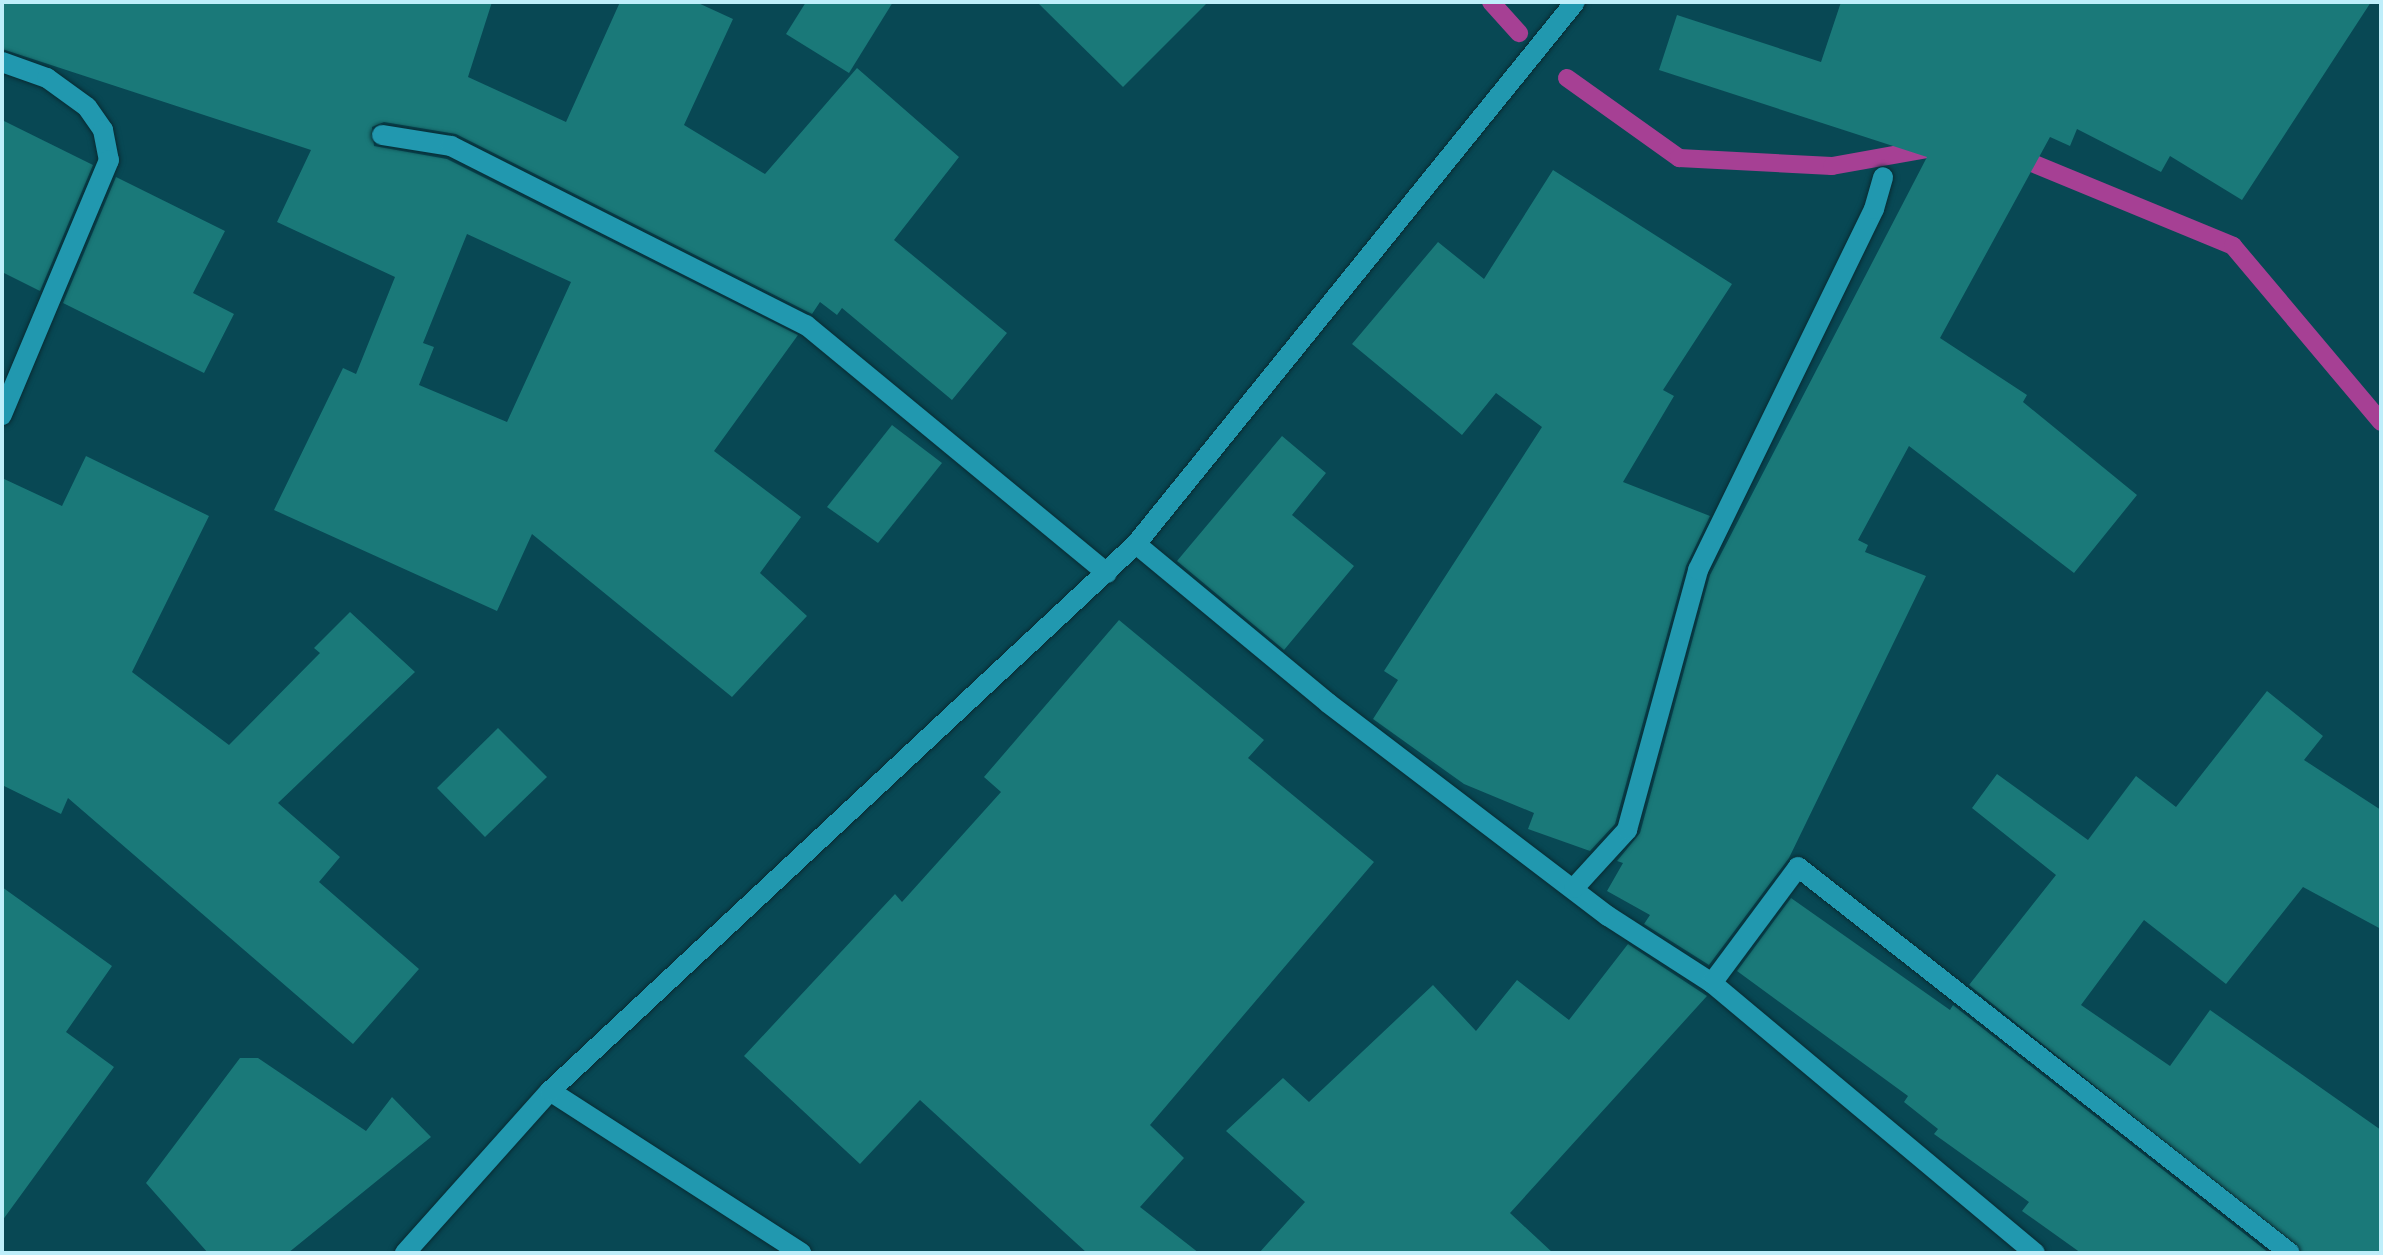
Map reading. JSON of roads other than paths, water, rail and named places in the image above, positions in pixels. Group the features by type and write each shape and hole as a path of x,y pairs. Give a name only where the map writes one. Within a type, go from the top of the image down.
{"street":[{"path":"405,1253 550,1091 1136,544 1575,2"},
{"path":"2,62 47,78 87,107 103,130 109,160 7,388 2,415"},
{"path":"382,135 451,146 806,325 1107,573"},
{"path":"1574,888 1627,830 1698,570 1874,209 1883,177"},
{"path":"1136,544 1328,703 1574,888 1712,983 2035,1253"},
{"path":"1712,983 1798,867 2290,1253"},
{"path":"550,1091 801,1253"}],"waterway":[{"path":"1491,2 1519,33"},
{"path":"1567,78 1679,158 1832,166 1933,148"},
{"path":"2015,156 2233,246 2381,422"}]}
